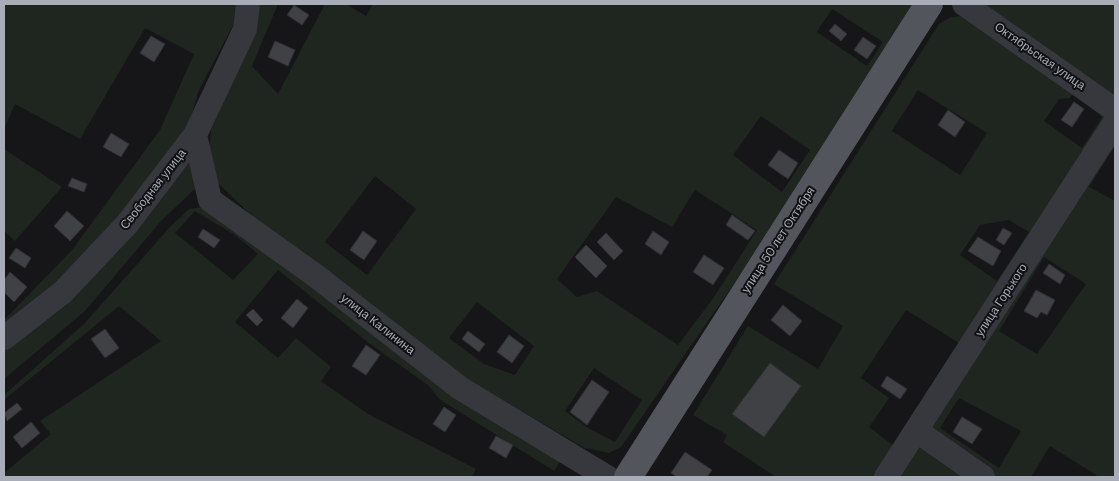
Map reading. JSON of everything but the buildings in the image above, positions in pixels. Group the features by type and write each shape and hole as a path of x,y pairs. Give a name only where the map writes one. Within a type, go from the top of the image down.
{"main road":[{"name":"улица 50 лет Октября","path":"628,477 929,4"}],"street":[{"name":"Свободная улица","path":"4,338 63,292 128,223 195,135 245,28 248,4"},
{"name":"Октябрьская улица","path":"964,4 1115,110"},
{"name":"улица Горького","path":"886,477 1115,122"},
{"name":"улица Калинина","path":"195,135 210,200 316,276 460,388 607,477"},
{"path":"917,431 983,477"}],"shaded area":[{"path":"4,4 236,4 233,25 199,90 188,127 121,225 4,332 4,320 72,250 160,130 194,54 145,28 80,139 15,104 4,129"},
{"path":"254,4 278,4 252,66 278,94 325,4 346,4 366,16 373,4 916,4 800,188 621,447 609,453 585,448 462,376 255,219 216,181 208,162 211,130 247,47","holes":["832,9 883,42 867,66 817,32","761,116 810,150 782,192 733,155","375,176 416,209 367,275 325,242","695,190 757,230 714,297 678,345 597,291 577,297 557,279 616,197 672,227","477,302 534,346 515,375 484,364 449,338","594,368 642,400 615,442 588,428 565,411"]},
{"path":"974,4 1115,4 1115,105"},
{"path":"967,16 1105,114 1107,123 879,477 776,477 723,442 727,435 693,415 748,326 818,369 843,326 774,284 939,24 951,17","holes":["918,90 987,133 960,175 892,131","1073,93 1102,117 1082,148 1044,121 1059,99 1070,98","1009,220 1029,232 997,281 960,255 980,225","906,310 959,343 894,446 869,427 889,398 861,378"]},
{"path":"1115,131 1115,146 1089,187 1115,201 1115,477 1099,477 1050,446 1031,477 993,477 930,427","holes":["1044,257 1086,284 1037,354 999,331","959,398 1021,431 999,468 940,428"]},
{"path":"193,143 198,186 161,221 85,311 4,379 4,345"},
{"path":"4,149 62,187 15,241 4,231"},
{"path":"203,207 562,459 554,471 439,399 429,386 369,343 278,270 235,322 278,358 296,338 331,367 321,381 368,414 476,469 472,477 4,477 4,473 51,434 40,421 161,341 119,306 4,400 4,395 84,324 170,227 189,209","holes":["195,211 235,235 258,254 233,280 175,233"]},
{"path":"919,444 979,477 891,477"}]}
